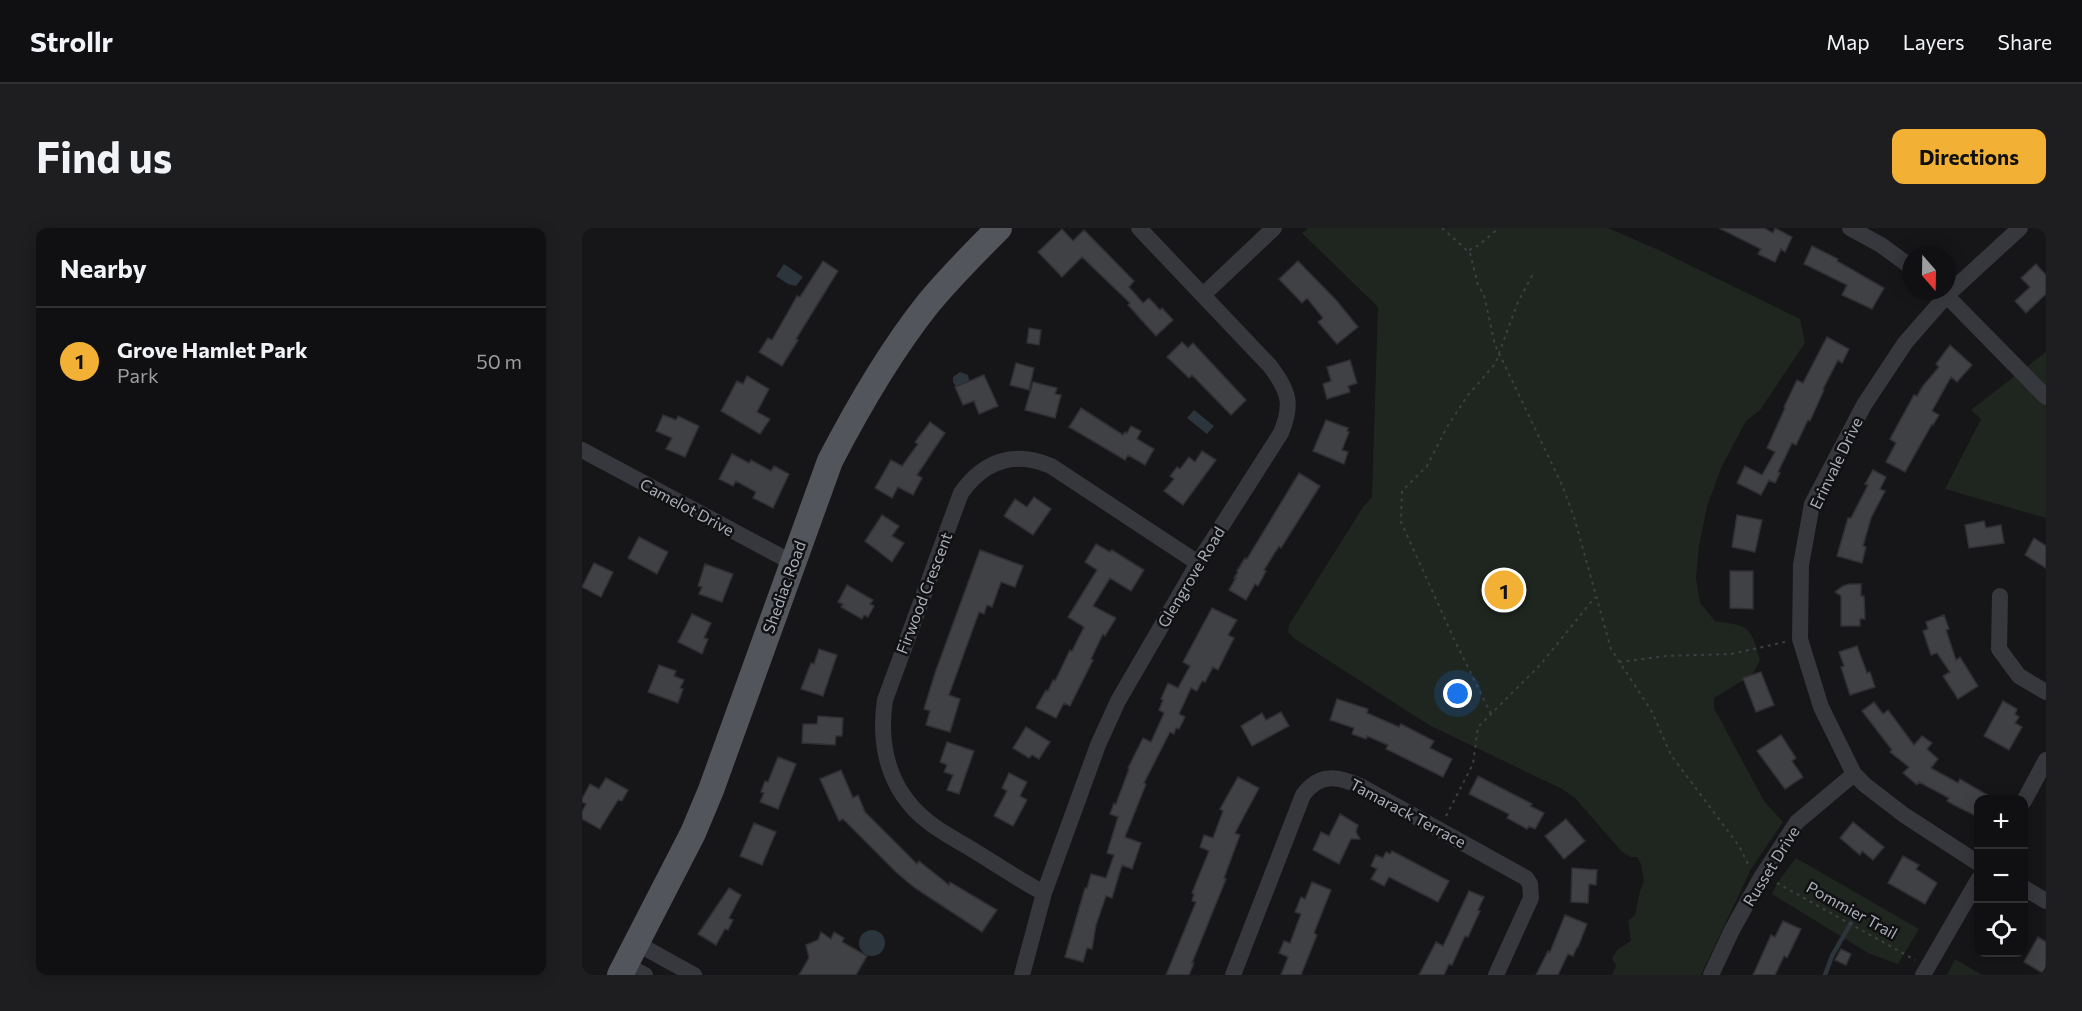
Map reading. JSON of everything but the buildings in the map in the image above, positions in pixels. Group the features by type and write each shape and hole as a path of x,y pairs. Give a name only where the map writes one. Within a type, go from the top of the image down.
{"main road":[{"name":"Shediac Road","path":"632,964 711,790 830,461 851,420 896,347 927,305 999,228"}],"street":[{"name":"Glengrove Road","path":"1023,975 1044,893 1098,746 1118,701 1198,563 1281,433 1286,421 1289,398 1270,366 1139,228"},
{"path":"1203,295 1274,228"},
{"path":"1850,228 1881,245 1902,260"},
{"name":"Erinvale Drive","path":"1956,283 2020,228"},
{"name":"Erinvale Drive","path":"1939,300 1905,343 1864,405 1812,504 1801,565 1800,639 1821,707 1854,774 1864,785 1904,815 1974,860"},
{"path":"1952,300 2046,398"},
{"name":"Camelot Drive","path":"582,450 792,563"},
{"name":"Firwood Crescent","path":"1044,893 927,822 908,804 886,763 882,721 885,700 962,493 971,479 986,467 1004,460 1035,459 1051,466 1198,563"},
{"path":"2000,596 1999,649 2019,676 2046,692"},
{"path":"2027,795 2046,760"},
{"name":"Russet Drive","path":"1712,975 1732,930 1762,876 1797,822 1854,774"},
{"name":"Tamarack Terrace","path":"1233,975 1295,812 1308,787 1327,778 1337,777 1439,828 1526,878 1532,891 1529,905 1496,975"},
{"path":"1919,968 1974,886"},
{"path":"2028,890 2046,901"},
{"path":"632,964 694,975"}],"path":[{"path":"1442,228 1469,250 1478,285 1484,295 1499,353 1562,485 1574,517 1611,649 1651,710 1671,755 1739,846 1751,869"},
{"path":"1469,250 1479,245 1499,228"},
{"path":"1491,714 1401,522 1402,491 1427,466 1447,427 1468,395 1495,364 1518,302 1533,274"},
{"path":"1439,828 1473,764 1478,727 1541,664 1595,597"},
{"path":"1619,662 1666,656 1731,654 1800,639"},
{"name":"Pommier Trail","path":"1777,883 1919,968"}],"shaded area":[{"path":"1308,228 1608,228 1663,252 1800,319 1805,343 1760,410 1746,421 1722,466 1707,506 1699,546 1696,578 1700,603 1715,621 1736,625 1747,630 1751,634 1760,660 1752,675 1714,698 1714,708 1764,801 1783,822 1751,869 1701,975 1612,975 1616,966 1612,958 1618,949 1631,941 1628,921 1635,915 1644,881 1641,864 1637,857 1631,857 1622,852 1575,798 1562,789 1429,725 1295,639 1288,632 1289,625 1363,507 1372,497 1378,307 1302,233"},
{"path":"784,264 803,277 796,286 776,276"},
{"path":"2046,352 2046,518 1945,489 1981,419 1971,410"},
{"path":"960,372 968,375 970,383 956,387 953,377"},
{"path":"1194,410 1214,426 1207,434 1187,418"},
{"path":"1796,858 1919,929 1898,964 1868,953 1772,894 1777,883"},
{"path":"872,930 881,934 885,943 881,952 872,956 863,952 859,943 863,934"},
{"path":"1955,959 1982,975 1947,975"}],"waterway":[{"path":"1825,975 1832,956 1851,923"}],"place":[{"name":"Grove Hamlet Park","path":"1504,590"}]}
